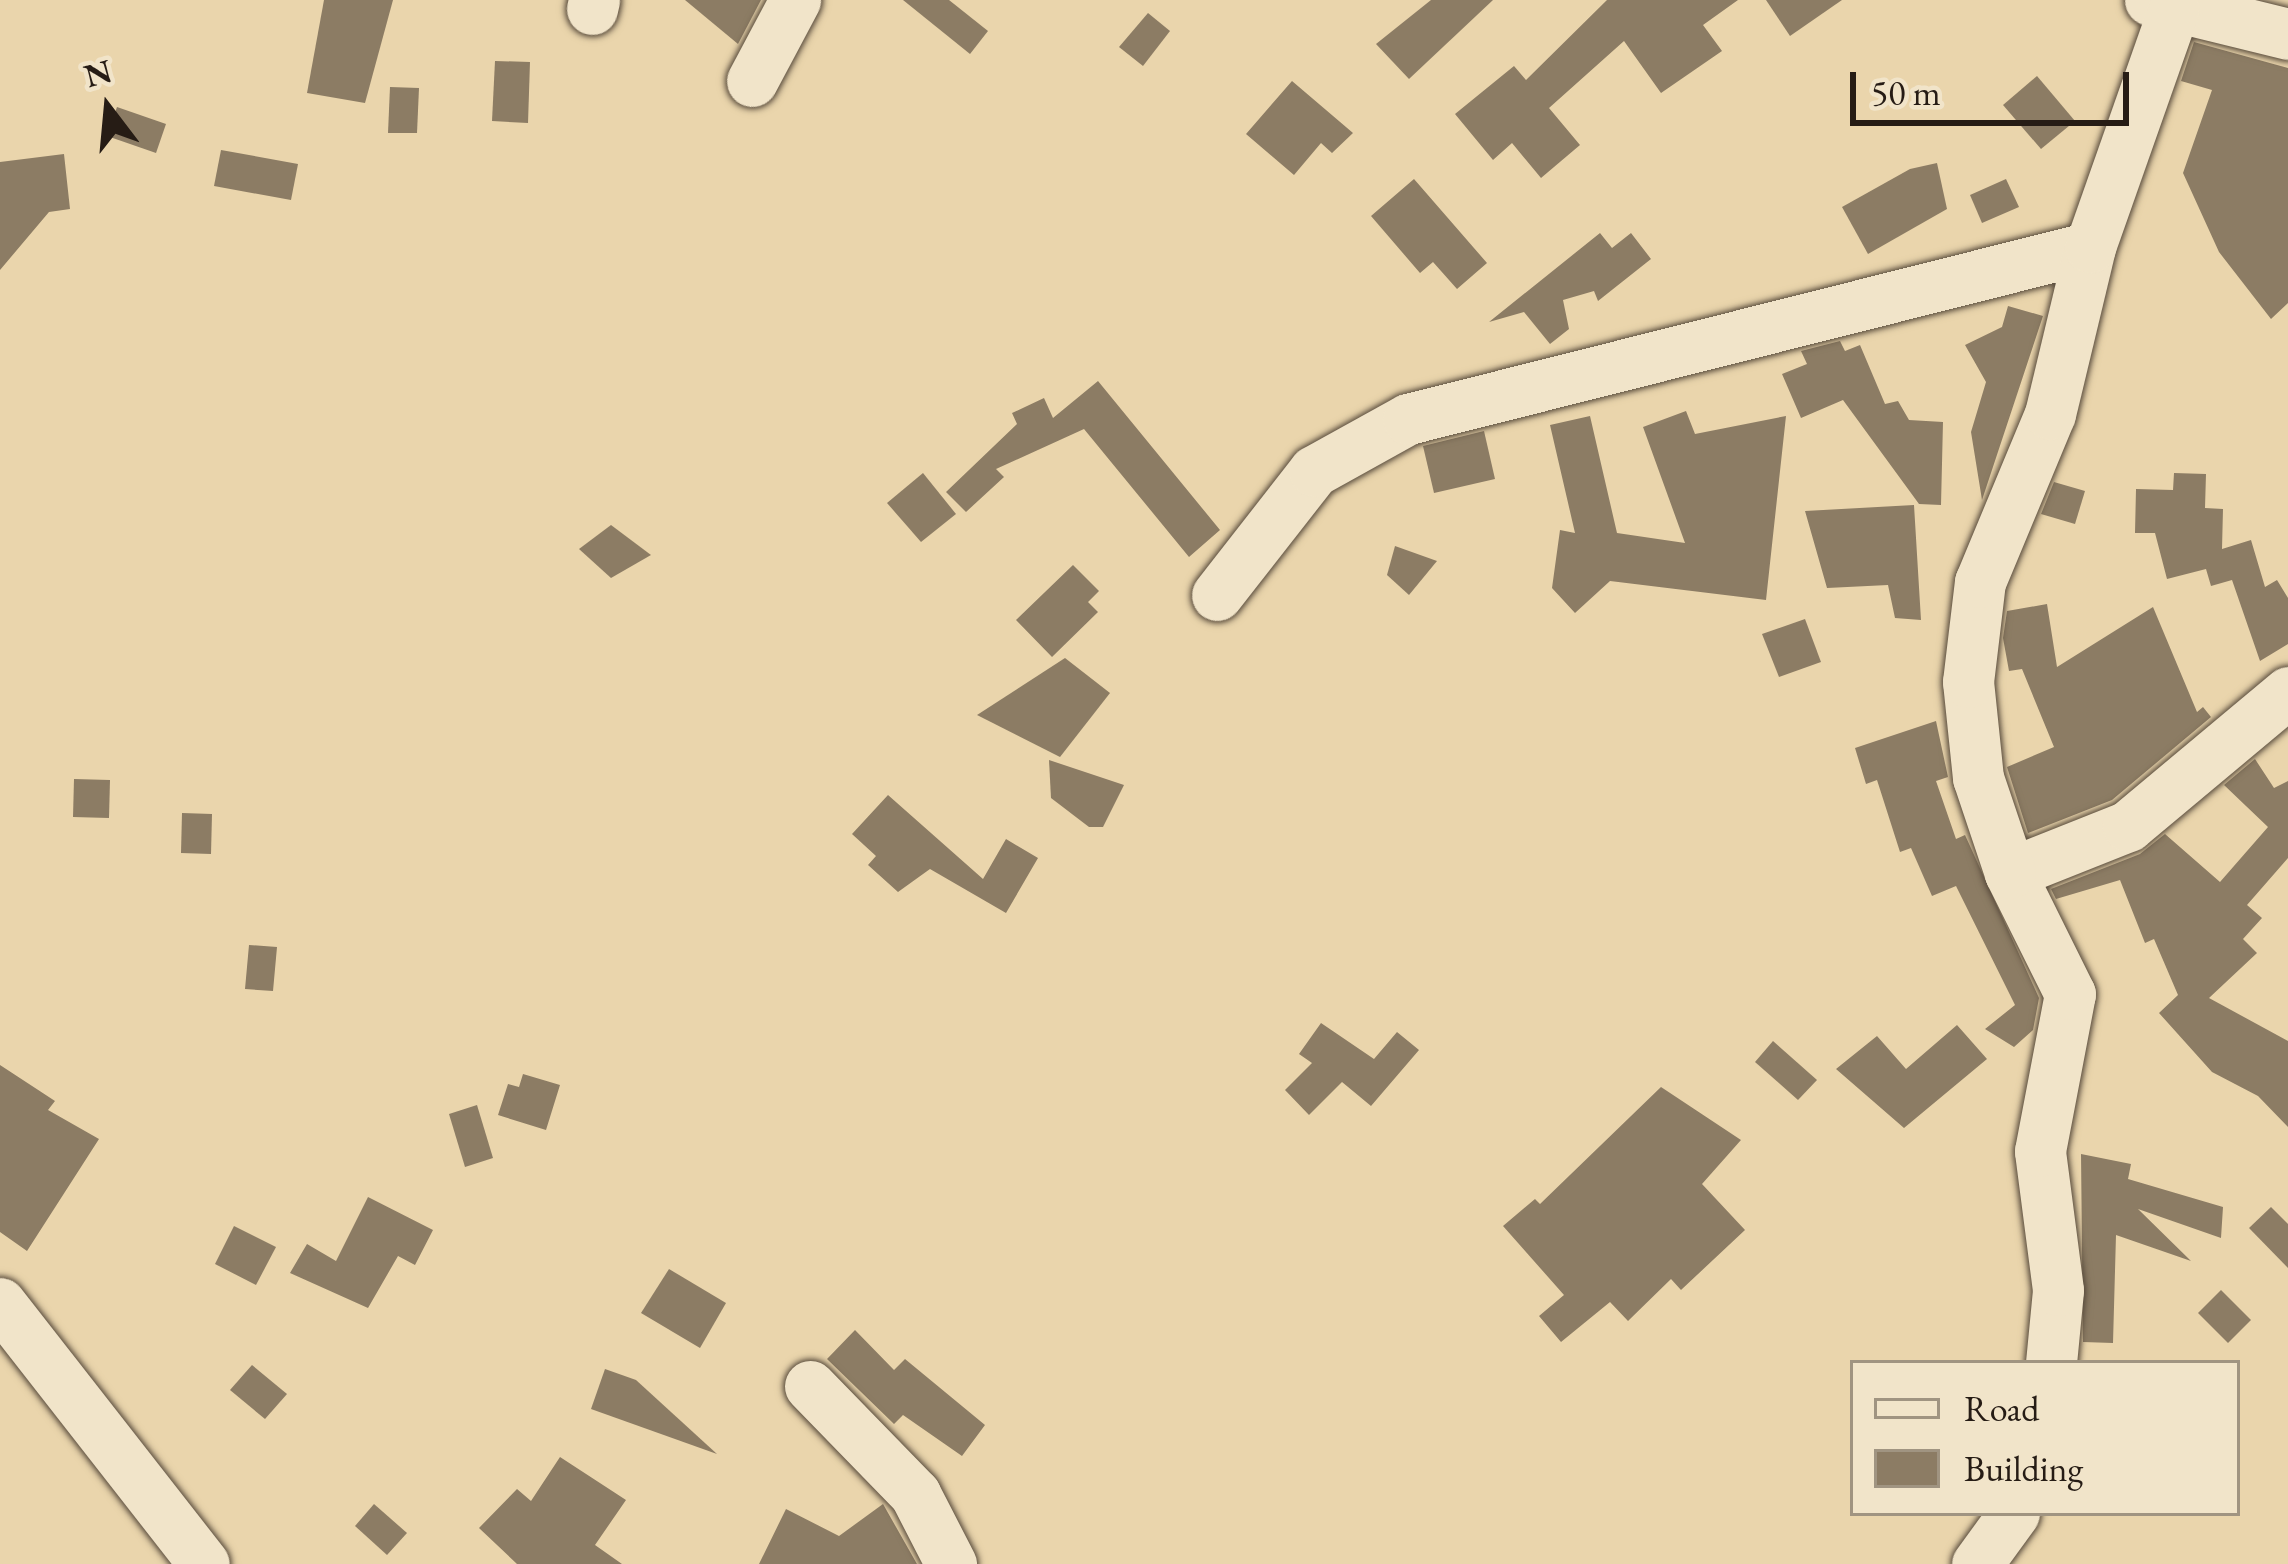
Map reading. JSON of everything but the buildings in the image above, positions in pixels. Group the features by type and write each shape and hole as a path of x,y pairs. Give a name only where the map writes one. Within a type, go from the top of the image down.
{"street":[{"path":"752,81 795,0"},
{"path":"2050,1360 2058,1290 2040,1151 2069,994 2010,873 1970,731 1980,582 2050,414 2090,247 2162,4 2288,34"},
{"path":"1217,595 1314,471 1408,419 2090,247"},
{"path":"2010,873 2128,826 2288,692"},
{"path":"0,1303 204,1564"},
{"path":"810,1386 915,1494 951,1564"},
{"path":"1977,1564 2012,1516"}]}
